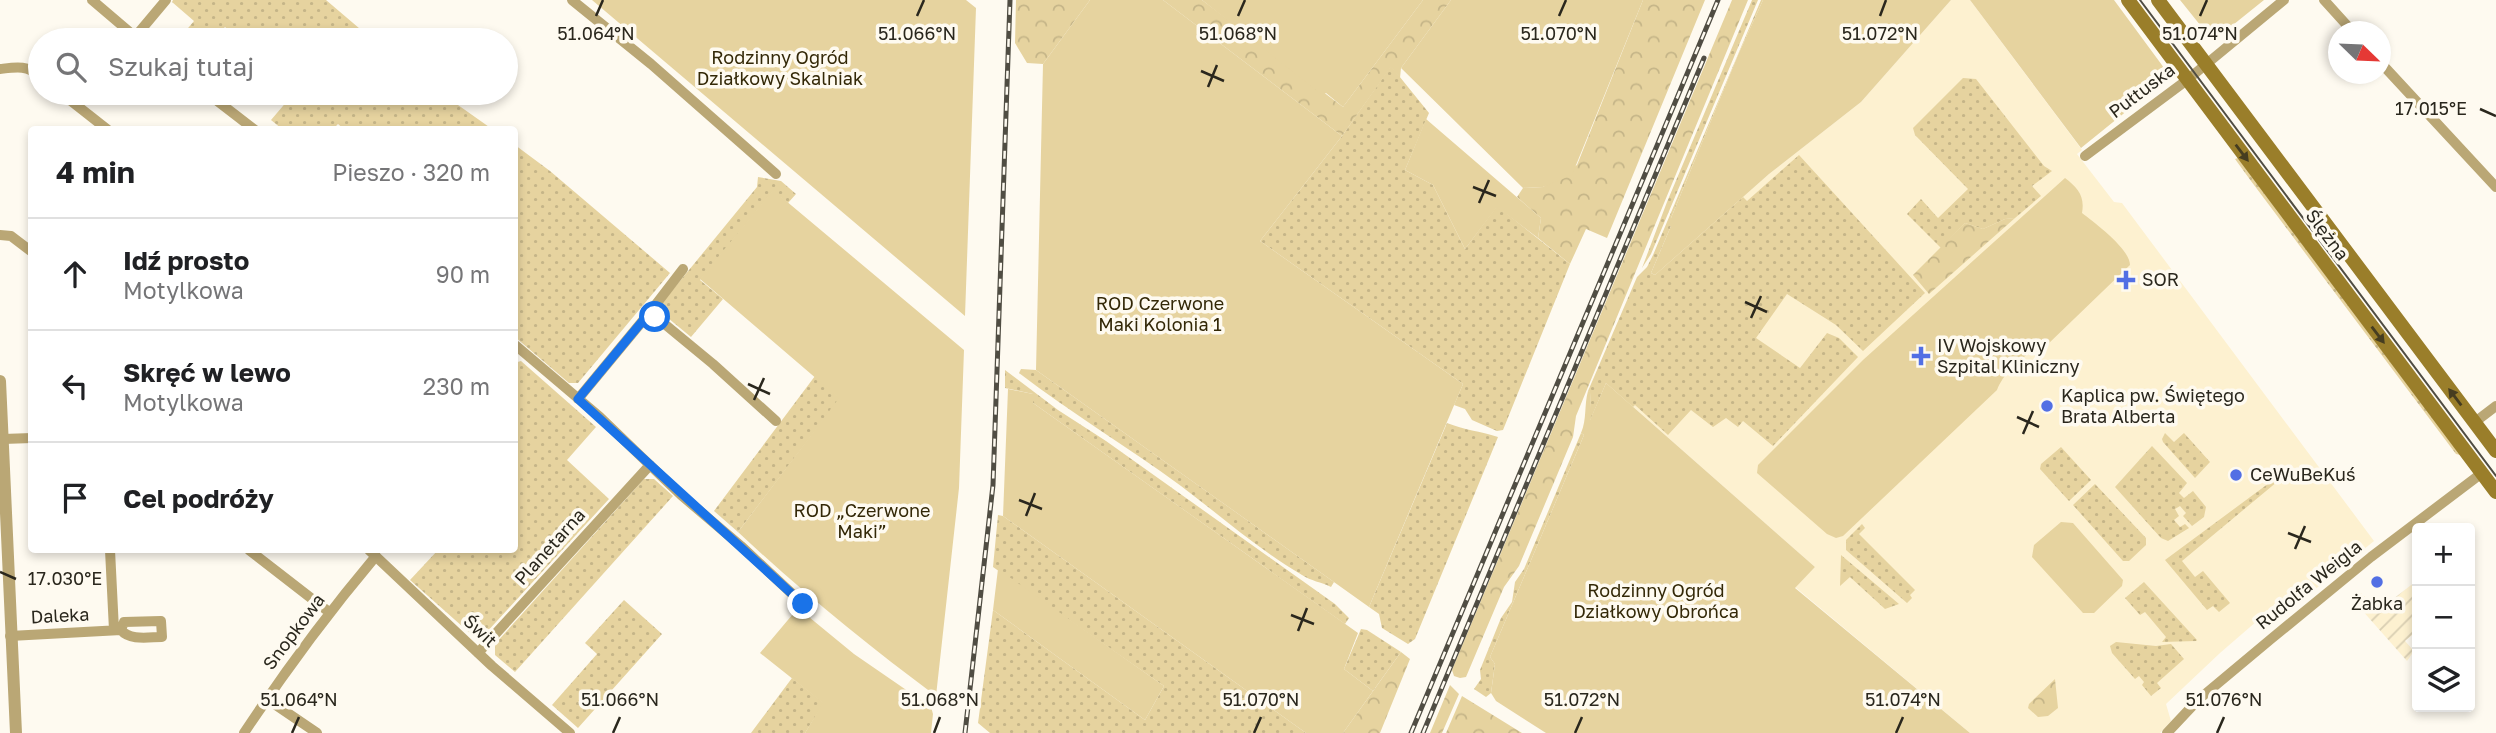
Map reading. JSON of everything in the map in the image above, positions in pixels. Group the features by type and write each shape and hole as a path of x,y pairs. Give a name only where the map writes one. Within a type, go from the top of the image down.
{"main road":[{"name":"Ślężna","path":"2128,0 2496,492"},
{"name":"Ślężna","path":"2158,0 2496,451"}],"street":[{"path":"92,0 124,28"},
{"path":"145,28 166,0"},
{"path":"572,0 651,64 776,174"},
{"name":"Pułtuska","path":"2085,156 2187,80 2284,0"},
{"path":"2324,0 2343,21"},
{"path":"0,69 28,68"},
{"path":"2391,73 2496,187"},
{"path":"76,105 103,126"},
{"path":"223,105 250,126"},
{"path":"0,235 11,236 28,249"},
{"path":"578,399 683,269"},
{"path":"650,312 776,421"},
{"path":"518,347 803,604"},
{"path":"0,381 2,478 16,733"},
{"path":"2474,422 2496,406"},
{"path":"3,439 28,438"},
{"name":"Planetarna","path":"478,653 650,465"},
{"name":"Rudolfa Weigla","path":"2167,733 2198,700 2271,639 2371,557 2482,473"},
{"name":"Daleka","path":"110,553 118,630"},
{"path":"252,553 329,612"},
{"name":"Świt","path":"373,553 478,653 570,733"},
{"name":"Snopkowa","path":"244,733 373,553"},
{"name":"Daleka","path":"10,636 118,630 124,622 161,621 162,637"},
{"path":"267,699 317,733"}],"shaded area":[{"name":"IV Wojskowy Szpital Kliniczny","path":"1951,0 1970,0 2082,150 2077,154 2114,202 2122,203 2374,541 2273,624 2263,619 2257,621 2220,653 2166,704 2171,721 2160,733 1970,733 1795,587 1815,567 1597,375 1629,298 1769,174 1861,102"},
{"path":"2412,584 2412,635 2405,641 2412,649 2412,654 2407,661 2353,600 2361,593 2379,610"}],"green space":[{"path":"326,0 359,28 188,28 194,21 172,2"},
{"name":"Rodzinny Ogród Działkowy Skalniak","path":"592,0 966,0 976,8 965,316"},
{"path":"1016,0 1090,0 1043,64 1027,63 1015,43"},
{"name":"ROD Czerwone Maki Kolonia 1","path":"1090,0 1163,0 1342,136 1260,241 1463,384 1369,607 1036,370 1043,64"},
{"path":"1163,0 1202,0 1343,107 1423,0 1451,0 1401,68 1400,78 1391,67 1342,136"},
{"path":"1202,0 1423,0 1343,107 1326,93 1322,95"},
{"path":"1451,0 1643,0 1572,175 1543,187 1523,188 1401,68"},
{"path":"1643,0 1705,0 1607,238 1586,229 1570,264 1538,238 1541,218 1517,197 1523,188 1543,187 1577,165"},
{"path":"1732,0 1748,0 1576,416 1573,437 1519,566 1504,587 1466,677 1454,676 1452,670"},
{"path":"1752,0 1758,0 1651,254 1642,268 1667,202"},
{"path":"1761,0 1651,273 1655,275 1743,197 1747,201 1799,155 1925,293 1863,351 1836,325 1787,294 1756,338 1800,368 1827,333 1839,338 1858,357 1773,446 1743,421 1738,427 1726,418 1713,427 1691,410 1668,435 1606,383 1589,423 1591,393 1588,391 1637,277 1647,267 1653,255"},
{"path":"1763,0 1951,0 1861,102 1769,174 1655,275 1651,273 1671,226 1671,218"},
{"path":"1970,0 2114,0 2170,76 2081,148"},
{"path":"2180,0 2264,0 2213,41"},
{"path":"1391,66 1429,113 1405,170 1433,185 1465,249 1497,206 1570,264 1503,430 1497,431 1472,420 1465,409 1454,405 1463,384 1260,241 1342,136"},
{"path":"1963,78 1976,79 2044,166 2052,171 2032,186 2041,196 2015,218 2005,219 1983,229 1965,223 1941,248 1907,214 1921,199 1938,218 1968,189 1915,135 1913,128"},
{"path":"284,105 458,105 488,126 278,126 271,120"},
{"path":"1426,119 1541,218 1538,238 1497,207 1465,249 1433,185 1405,170"},
{"path":"518,147 670,273 578,383 569,383 518,340"},
{"path":"2238,158 2460,455 2456,454 2251,181 2235,159"},
{"path":"758,177 781,181 796,194 788,203 773,191 700,280 723,299 691,337 657,309 757,187"},
{"path":"2065,178 2080,193 2082,213 2118,244 2130,265 2047,345 2032,351 2018,362 1997,390 1843,536 1836,538 1827,534 1757,473 1758,465 1863,360"},
{"name":"ROD „Czerwone Maki”","path":"773,190 964,350 959,488 936,696 834,617 738,532 839,398 700,279"},
{"path":"2015,218 1929,294 1913,275 1965,223 1983,229 2005,219"},
{"path":"521,361 596,427 567,460 609,499 485,634 472,635 410,580 435,553 518,553 518,362"},
{"path":"1021,369 1036,370 1334,582 1331,587 1305,577 1271,555 1181,486 1039,388 1019,373"},
{"path":"1005,370 1335,604 1349,618 1345,624 1033,403 1033,394 1005,388"},
{"path":"815,376 840,398 738,532 714,511"},
{"name":"Rodzinny Ogród Działkowy Obrońca","path":"1606,383 1815,567 1795,588 1970,733 1546,733 1496,701 1491,693 1495,664 1490,657 1584,435 1581,433 1588,391 1591,392 1590,420"},
{"path":"1008,389 1033,394 1033,403 1358,633 1344,669 1373,691 1343,733 1306,733 1003,516"},
{"path":"1447,423 1498,437 1415,639 1408,644 1382,628 1379,614 1369,607"},
{"path":"1581,433 1584,435 1490,657 1495,664 1491,693 1486,697 1474,689 1481,679 1480,670 1501,618 1512,602 1515,582 1524,569"},
{"path":"2165,433 2174,442 2184,433 2210,462 2195,478 2163,442"},
{"path":"2152,446 2187,483 2179,493 2184,498 2193,491 2206,507 2204,517 2192,526 2183,516 2186,513 2180,506 2175,509 2179,516 2174,520 2180,527 2185,524 2189,528 2168,541 2161,538 2115,487"},
{"path":"2061,447 2091,480 2069,501 2040,469 2041,464"},
{"path":"2288,469 2290,471 2182,561 2195,577 2203,571 2230,603 2219,612 2213,606 2207,610 2165,560"},
{"path":"644,479 654,479 673,496 515,672 495,655 495,644"},
{"path":"2095,484 2146,538 2146,545 2129,561 2123,561 2073,505"},
{"path":"998,515 1306,733 990,733 978,723 993,610 1145,720 1164,686 993,567"},
{"path":"2061,522 2073,523 2123,580 2122,586 2094,613 2083,613 2032,557 2034,545"},
{"path":"1862,524 1865,528 1859,534 1915,590 1907,603 1846,550 1846,540"},
{"path":"1841,555 1899,604 1885,609 1850,577 1840,586"},
{"path":"998,569 1164,686 1145,720 993,610"},
{"path":"2144,582 2196,641 2162,642 2166,637 2145,612 2140,615 2125,598"},
{"path":"624,600 662,634 578,728 552,705 597,654 585,643"},
{"path":"798,608 854,654 931,707 931,733 805,733 823,703 760,653"},
{"path":"1361,629 1367,630 1401,652 1373,691 1344,669"},
{"path":"2116,642 2156,646 2171,644 2184,659 2157,683 2161,688 2151,696 2139,676 2135,679 2112,653 2110,646"},
{"path":"1401,652 1410,659 1380,733 1343,733"},
{"path":"792,678 824,703 805,733 751,733"},
{"path":"2055,679 2058,708 2048,716 2038,717 2028,708 2029,704"},
{"path":"1450,685 1459,694 1442,733 1430,733"},
{"path":"1462,696 1522,733 1446,733"}],"tram line":[{"path":"2140,0 2496,476"}],"railway":[{"path":"965,733 993,485 1010,0"},
{"path":"1411,733 1718,0"},
{"path":"1423,733 1704,58"}],"place":[{"name":"SOR","path":"2126,280"},
{"name":"IV Wojskowy Szpital Kliniczny","path":"1921,356"},
{"name":"Kaplica pw. Świętego Brata Alberta","path":"2047,406"},
{"name":"CeWuBeKuś","path":"2236,475"},
{"name":"Żabka","path":"2377,582"}],"route":[{"path":"655,317 650,312 578,399 803,604"}]}
